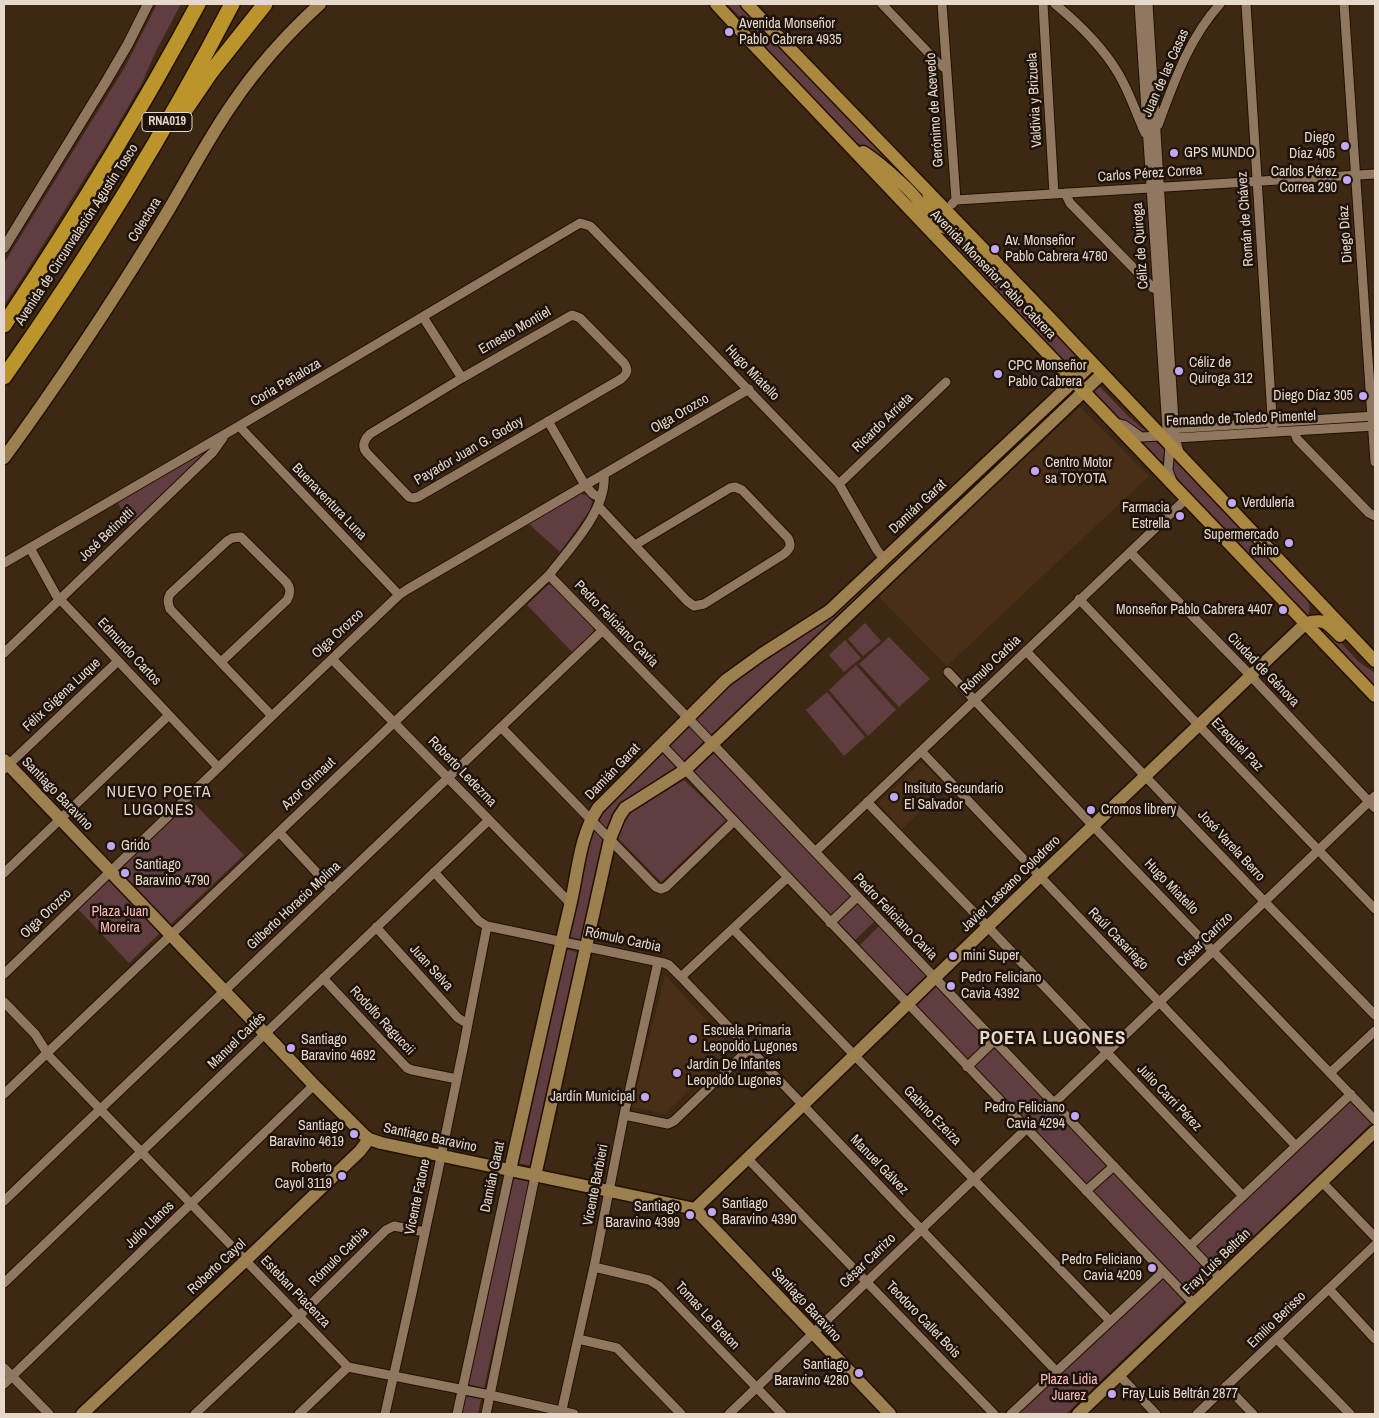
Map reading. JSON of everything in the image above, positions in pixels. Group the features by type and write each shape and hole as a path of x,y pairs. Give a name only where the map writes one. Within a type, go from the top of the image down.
{"highway":[{"path":"146,97 175,28 188,4"},
{"name":"Avenida de Circunvalación Agustín Tosco","path":"4,325 77,212 146,97 198,4"},
{"name":"Avenida de Circunvalación Agustín Tosco","path":"4,377 97,237 164,126 232,4"},
{"path":"97,237 138,190 192,99 265,4"}],"main road":[{"name":"Colectora","path":"4,458 57,384 130,272 233,103 271,52 320,4"},
{"path":"716,4 842,138 873,159 917,199 923,210 924,224"},
{"name":"Avenida Monseñor Pablo Cabrera","path":"747,4 1151,426 1169,436 1181,458 1375,661"},
{"path":"924,224 931,206 928,192"},
{"path":"924,224 950,228 990,269 1010,278"},
{"name":"Avenida Monseñor Pablo Cabrera","path":"924,224 1375,696"},
{"name":"Damián Garat","path":"510,1170 586,833 591,819 598,808 734,673 822,617 1092,364"},
{"path":"535,1176 610,839 625,808 685,770 1102,374"},
{"path":"1306,623 1315,608 1315,602 1311,594"},
{"path":"1306,623 1318,620 1325,622 1362,659 1375,666"},
{"name":"Javier Lascano Colodrero","path":"695,1210 1039,877 1306,623"},
{"name":"Santiago Baravino","path":"5,765 110,870 358,1131 369,1139 381,1143 695,1210 890,1414"},
{"name":"Fray Luis Beltrán","path":"1078,1414 1322,1182 1373,1138"},
{"name":"Roberto Cayol","path":"82,1414 360,1151 369,1139"}],"street":[{"path":"4,248 108,80 148,4"},
{"path":"882,4 946,69"},
{"name":"Gerónimo de Acevedo","path":"942,4 956,200"},
{"name":"Valdivia y Brizuela","path":"1042,4 1054,194"},
{"path":"1055,4 1091,38 1111,63 1124,84 1148,140"},
{"name":"Céliz de Quiroga","path":"1139,4 1148,140 1155,188"},
{"name":"Céliz de Quiroga","path":"1148,4 1156,130 1155,188 1169,436 1168,470 1174,484"},
{"name":"Juan de las Casas","path":"1156,130 1187,52 1197,34 1220,4"},
{"name":"Román de Chávez","path":"1246,4 1273,427"},
{"name":"Diego Díaz","path":"1344,4 1374,421 1375,462"},
{"name":"Carlos Pérez Correa","path":"956,200 1375,174"},
{"path":"1066,194 1070,203 1154,288 1161,290"},
{"path":"946,211 956,200"},
{"name":"Coria Peñaloza","path":"4,562 226,434 580,223"},
{"name":"Hugo Miatello","path":"580,223 590,226 595,231 840,484 884,559"},
{"name":"Ernesto Montiel","path":"462,378 569,316 580,318 624,363 627,370 626,374 621,379 548,422"},
{"path":"423,317 462,378"},
{"name":"Payador Juan G. Godoy","path":"462,378 370,434 364,442 366,453 409,497 418,497 548,422"},
{"name":"Ricardo Arrieta","path":"840,484 946,382"},
{"name":"Olga Orozco","path":"4,974 110,870 399,595 749,389"},
{"name":"Fernando de Toledo Pimentel","path":"1113,421 1124,425 1140,438 1374,421"},
{"name":"Fernando de Toledo Pimentel","path":"1273,427 1294,431 1374,421"},
{"path":"548,422 585,485 635,545 687,601 694,606 704,604 784,554 790,548 788,538 742,490 735,487 730,488 635,545"},
{"name":"Buenaventura Luna","path":"239,426 399,595"},
{"path":"1294,431 1297,439 1369,513 1375,516"},
{"name":"José Betinotti","path":"4,653 214,452 226,434"},
{"name":"Azor Grimaut","path":"4,1094 550,575 579,536 599,502 604,475"},
{"name":"Rómulo Carbia","path":"815,852 1187,498"},
{"path":"221,662 287,600 290,590 286,582 241,537 232,538 227,541 170,594 168,599 170,609 272,716"},
{"name":"Edmundo Cartos","path":"30,548 52,590 60,600 218,767"},
{"name":"Ciudad de Génova","path":"1130,552 1373,802"},
{"name":"Pedro Feliciano Cavia","path":"550,575 1221,1279"},
{"path":"858,584 868,596"},
{"name":"Ezequiel Paz","path":"1079,599 1375,909"},
{"name":"Gilberto Horacio Molina","path":"4,1201 603,630"},
{"name":"José Varela Berro","path":"1026,651 1375,1015"},
{"name":"Roberto Ledezma","path":"332,658 571,904"},
{"name":"Félix Gigena Luque","path":"5,765 118,661"},
{"name":"Hugo Miatello","path":"948,672 1375,1120"},
{"path":"4,873 169,716"},
{"path":"501,727 656,887 661,889 666,887 734,822"},
{"path":"661,744 1194,1304"},
{"name":"Raúl Casariego","path":"920,751 1296,1146"},
{"name":"Julio Carri Pérez","path":"867,802 1243,1196"},
{"name":"César Carrizo","path":"1054,1103 1319,850 1373,802"},
{"name":"Manuel Carlés","path":"4,1283 488,820"},
{"path":"279,832 332,889"},
{"path":"434,872 479,921 486,926"},
{"path":"681,978 787,878"},
{"path":"830,923 857,897"},
{"name":"Rómulo Carbia","path":"486,926 658,962 669,965 681,978"},
{"name":"Vicente Fatone","path":"385,1414 457,1079 486,926"},
{"name":"Juan Selva","path":"376,927 458,1018 468,1024"},
{"name":"Gabino Ezeiza","path":"733,929 1110,1321"},
{"name":"Vicente Barbieri","path":"561,1413 594,1267 608,1191 658,962"},
{"name":"Rodolfo Raguccii","path":"323,978 407,1068 457,1079"},
{"name":"Manuel Gálvez","path":"681,978 1057,1372"},
{"name":"Esteban Piacenza","path":"4,1002 35,1034 47,1053 348,1367"},
{"path":"1330,1073 1375,1030"},
{"path":"967,1067 994,1041"},
{"path":"624,1115 668,1124 674,1121 750,1049"},
{"name":"Julio Llanos","path":"4,1384 314,1085"},
{"path":"1190,1246 1351,1094"},
{"name":"César Carrizo","path":"729,1414 1026,1129"},
{"name":"Teodoro Callet Bois","path":"748,1159 994,1414"},
{"path":"1086,1191 1114,1166"},
{"name":"Damián Garat","path":"457,1414 510,1170"},
{"path":"486,1414 535,1176"},
{"path":"1322,1182 1375,1237"},
{"name":"Rómulo Carbia","path":"195,1414 299,1316 386,1230 394,1226 424,1232"},
{"name":"Emilio Berisso","path":"1197,1414 1375,1245"},
{"name":"Tomas Le Breton","path":"594,1267 649,1280 659,1286 782,1414"},
{"path":"1011,1414 1163,1272"},
{"path":"1329,1289 1375,1339"},
{"path":"1277,1338 1350,1414"},
{"path":"578,1339 617,1348 681,1414"},
{"path":"299,1414 348,1367 490,1395 561,1413 574,1414"},
{"path":"4,1368 49,1414"},
{"path":"1119,1375 1156,1414"},
{"path":"1226,1386 1253,1414"}],"shaded area":[{"path":"1080,407 1149,476 947,666 877,595"},
{"path":"922,762 946,787 902,829 878,803"},
{"path":"665,975 732,1048 665,1114 632,1107"}],"green space":[{"path":"157,4 181,4 156,51 142,83 110,138 4,305 4,263 125,67"},
{"path":"727,4 740,4 921,193 927,203 874,154 853,140 749,31 744,21"},
{"path":"937,230 953,235 989,272 1022,298 1080,360 1080,364 1075,369 1068,366"},
{"path":"1097,385 1148,433 1143,434 1117,417 1090,389"},
{"path":"1073,390 1076,393 716,736 709,734 700,727 695,716 727,684 805,632"},
{"path":"216,441 132,527 116,500"},
{"path":"1155,441 1164,449 1163,461 1159,460 1144,444 1145,442"},
{"path":"1174,460 1306,597 1309,606 1308,615 1303,615 1185,487 1173,472"},
{"path":"579,494 587,495 592,501 590,510 560,552 529,524"},
{"path":"548,585 553,585 593,627 594,632 573,653 527,605"},
{"path":"865,623 881,641 863,656 848,639"},
{"path":"1321,628 1329,630 1359,662 1375,673 1375,687 1320,630"},
{"path":"889,637 930,679 899,707 859,664"},
{"path":"845,640 861,658 844,672 829,655"},
{"path":"856,665 896,710 868,736 829,690"},
{"path":"827,692 865,737 844,756 806,710"},
{"path":"690,726 703,740 705,747 689,762 683,761 669,747 686,727"},
{"path":"662,752 678,770 609,830 597,820"},
{"path":"712,752 875,921 854,941 692,772"},
{"path":"684,780 726,820 661,882 617,837 626,815"},
{"path":"191,800 244,855 170,925 118,869"},
{"path":"591,829 595,829 603,838 605,845 583,940 567,936"},
{"name":"Plaza Juan Moreira","path":"111,877 162,931 129,963 78,909"},
{"path":"880,925 929,976 907,998 858,947"},
{"path":"565,949 580,953 533,1166 518,1163"},
{"path":"937,985 990,1041 968,1062 915,1007"},
{"path":"994,1045 1108,1164 1085,1185 971,1066"},
{"path":"1350,1099 1373,1122 1218,1270 1195,1247"},
{"path":"1113,1170 1213,1274 1190,1297 1091,1192"},
{"path":"514,1178 530,1181 484,1388 468,1384"},
{"name":"Plaza Lidia Juarez","path":"1162,1276 1185,1300 1066,1414 1017,1414"},
{"path":"464,1396 481,1399 478,1414 461,1414"}],"place":[{"name":"Avenida Monseñor Pablo Cabrera 4935","path":"729,32"},
{"name":"Diego Díaz 405","path":"1345,146"},
{"name":"GPS MUNDO","path":"1174,153"},
{"name":"Carlos Pérez Correa 290","path":"1347,180"},
{"name":"Av. Monseñor Pablo Cabrera 4780","path":"995,249"},
{"name":"Céliz de Quiroga 312","path":"1179,371"},
{"name":"CPC Monseñor Pablo Cabrera","path":"998,374"},
{"name":"Diego Díaz 305","path":"1363,396"},
{"name":"Centro Motor sa TOYOTA","path":"1035,471"},
{"name":"Verdulería","path":"1232,503"},
{"name":"Farmacia Estrella","path":"1180,516"},
{"name":"Supermercado chino","path":"1289,543"},
{"name":"Monseñor Pablo Cabrera 4407","path":"1283,610"},
{"name":"Insituto Secundario El Salvador","path":"894,797"},
{"name":"Cromos librery","path":"1091,810"},
{"name":"Grido","path":"111,846"},
{"name":"Santiago Baravino 4790","path":"125,873"},
{"name":"mini Super","path":"953,956"},
{"name":"Pedro Feliciano Cavia 4392","path":"951,986"},
{"name":"Escuela Primaria Leopoldo Lugones","path":"693,1039"},
{"name":"Santiago Baravino 4692","path":"291,1048"},
{"name":"Jardín De Infantes Leopoldo Lugones","path":"677,1073"},
{"name":"Jardín Municipal","path":"645,1097"},
{"name":"Pedro Feliciano Cavia 4294","path":"1075,1116"},
{"name":"Santiago Baravino 4619","path":"354,1134"},
{"name":"Roberto Cayol 3119","path":"342,1176"},
{"name":"Santiago Baravino 4390","path":"712,1212"},
{"name":"Santiago Baravino 4399","path":"690,1215"},
{"name":"Pedro Feliciano Cavia 4209","path":"1152,1268"},
{"name":"Santiago Baravino 4280","path":"859,1373"},
{"name":"Fray Luis Beltrán 2877","path":"1112,1394"}],"district":[{"name":"NUEVO POETA LUGONES","path":"159,802"},
{"name":"POETA LUGONES","path":"1053,1039"}]}
